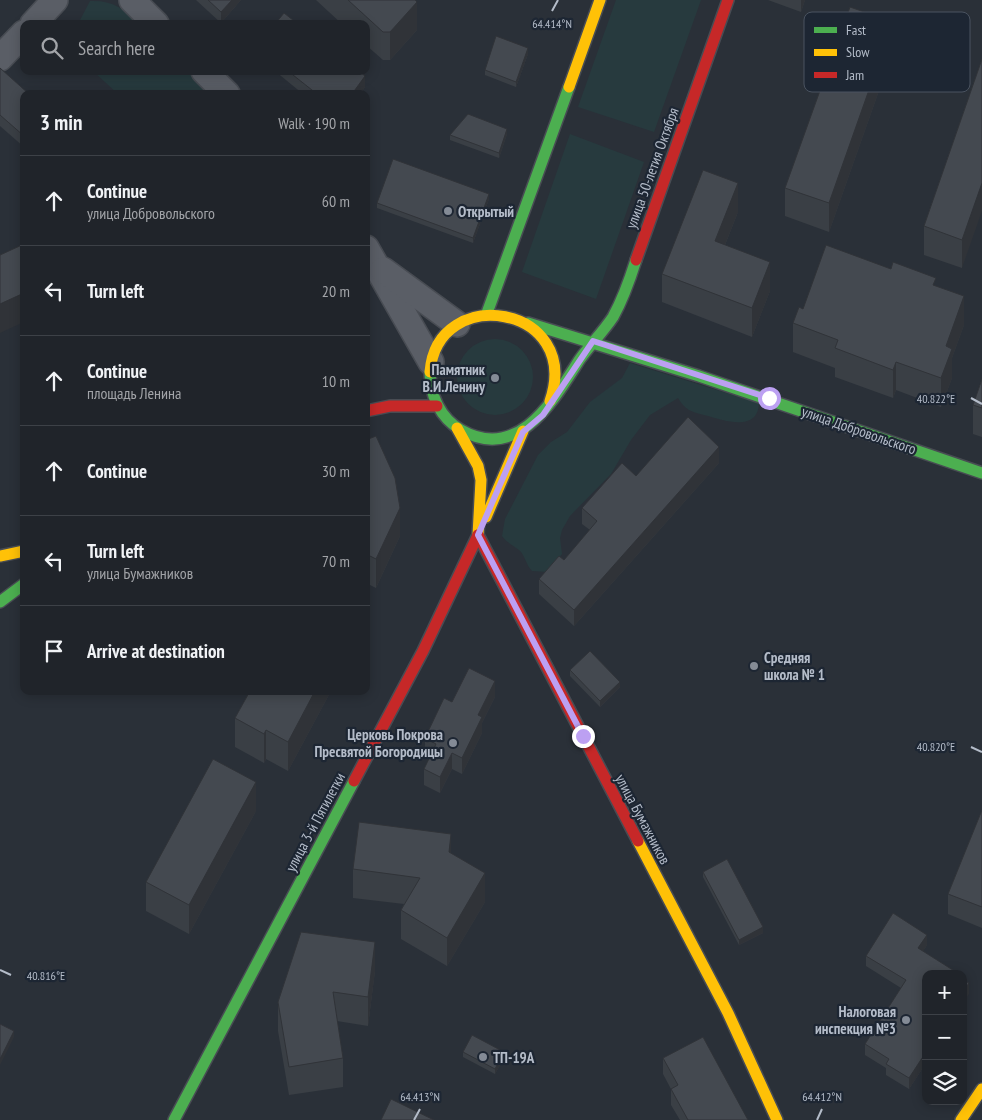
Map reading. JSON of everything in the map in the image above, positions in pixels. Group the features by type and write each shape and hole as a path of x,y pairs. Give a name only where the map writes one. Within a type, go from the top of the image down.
{"main road":[{"path":"488,313 600,0"},
{"name":"улица 50-летия Октября","path":"550,402 616,311 728,0"},
{"path":"488,313 503,314 525,322 538,332 551,352 555,365 556,382 550,402 543,415 523,432 502,438 490,439 473,436 457,428 445,418 437,406 427,374 439,342 456,324 472,316 488,313"},
{"name":"улица Добровольского","path":"525,322 593,341 769,398 982,472"},
{"path":"370,404 385,395"},
{"path":"370,410 390,406 437,406"},
{"path":"457,428 478,466 481,480 478,535"},
{"name":"улица 3-й Пятилетки","path":"174,1120 423,650 478,535 523,432"},
{"name":"улица Бумажников","path":"478,535 728,1012 777,1120"},
{"path":"0,556 20,552"},
{"path":"0,602 20,587"},
{"path":"961,1120 982,1089"}],"street":[{"path":"37,20 55,0"},
{"path":"132,0 152,20"},
{"path":"0,58 20,37"},
{"path":"208,75 223,90"},
{"path":"371,256 456,324"},
{"path":"371,256 427,374"}],"green space":[{"path":"616,0 701,0 654,132 578,107"},
{"path":"90,1 98,1 123,9 134,20 80,20"},
{"path":"97,75 199,75 215,90 114,90"},
{"path":"570,134 644,162 596,299 522,272"},
{"path":"495,339 510,342 522,350 530,362 533,377 530,392 522,404 510,412 495,415 480,412 468,404 460,392 457,377 460,362 468,350 480,342"},
{"path":"630,363 759,403 757,412 753,418 747,421 731,422 691,411 678,398 650,415 631,440 611,474 570,516 560,538 562,554 548,572 532,571 521,552 502,536 505,519 538,455 551,442 567,432 590,402 622,378"}],"building":[{"path":"208,0 232,0 221,12"},
{"path":"348,0 415,0 417,2 390,32 383,32"},
{"path":"850,7 864,12 848,12"},
{"path":"284,13 293,20 278,20"},
{"path":"496,36 528,48 516,82 485,70"},
{"path":"982,59 982,183 962,240 924,226"},
{"path":"0,68 25,90 20,90 20,132 0,115"},
{"path":"293,75 365,76 355,90 312,90"},
{"path":"819,92 868,92 829,203 785,188"},
{"path":"468,114 507,129 499,153 450,135"},
{"path":"393,159 489,194 473,238 377,203"},
{"path":"703,170 738,183 715,241 770,262 752,308 662,274"},
{"path":"826,245 891,269 893,262 936,278 933,285 964,296 946,346 952,349 941,378 896,362 893,370 835,348 838,340 793,323 799,307 803,309"},
{"path":"20,246 20,295 0,304 0,255"},
{"path":"982,379 982,408 973,405"},
{"path":"688,417 719,447 574,610 539,579 559,556 564,560 597,521 582,508 622,463 636,476"},
{"path":"376,436 395,478 400,508 376,559 370,556 370,438"},
{"path":"590,651 620,682 600,701 570,670"},
{"name":"Церковь Покрова Пресвятой Богородицы","path":"469,668 495,681 478,715 482,717 462,758 452,753 440,777 424,769 436,744 425,738 444,698 452,702"},
{"path":"248,695 313,695 288,742 266,730 264,734 235,718"},
{"path":"213,759 256,782 189,905 146,882"},
{"path":"982,810 982,907 948,894"},
{"path":"359,822 451,834 449,852 485,873 447,938 401,910 420,878 353,869"},
{"path":"727,859 763,927 739,940 703,872"},
{"name":"Налоговая инспекция №3","path":"893,913 927,935 918,948 953,970 922,970 922,1058 909,1078 886,1064 889,1059 865,1044 906,980 866,956"},
{"path":"301,932 375,942 368,997 333,992 343,1058 289,1067 278,1002"},
{"path":"0,1024 14,1031 0,1059"},
{"name":"ТП-19А","path":"472,1035 504,1052 495,1069 463,1052"},
{"path":"703,1037 748,1120 688,1120 671,1089 678,1085 663,1058"},
{"path":"391,1099 434,1120 381,1120"}],"traffic: fast":[{"path":"487,313 569,87"},
{"path":"430,372 430,381 438,405 447,419 461,430 482,438 500,438 517,433 546,408 559,392 580,359 613,317 626,289 636,260"},
{"path":"528,323 699,376 982,473"},
{"path":"0,602 20,587"},
{"path":"174,1120 354,781"}],"traffic: slow":[{"path":"569,87 600,0"},
{"path":"430,372 439,343 456,325 480,316 505,317 528,326 546,343 555,368 550,401"},
{"path":"457,428 478,466 481,480 478,535"},
{"path":"486,517 523,431"},
{"path":"0,556 20,552"},
{"path":"638,841 728,1013 777,1120"},
{"path":"961,1120 982,1089"}],"traffic: jam":[{"path":"636,260 728,0"},
{"path":"370,410 390,406 437,406"},
{"path":"478,535 638,841"},
{"path":"354,781 423,651 478,535"}],"place":[{"name":"Открытый","path":"448,211"},
{"name":"Памятник В.И.Ленину","path":"495,378"},
{"name":"Средняя школа № 1","path":"754,666"},
{"name":"Церковь Покрова Пресвятой Богородицы","path":"453,743"},
{"name":"Налоговая инспекция №3","path":"906,1020"},
{"name":"ТП-19А","path":"483,1057"}],"route":[{"path":"583,736 478,535 523,432 543,415 593,341 769,398"}]}
